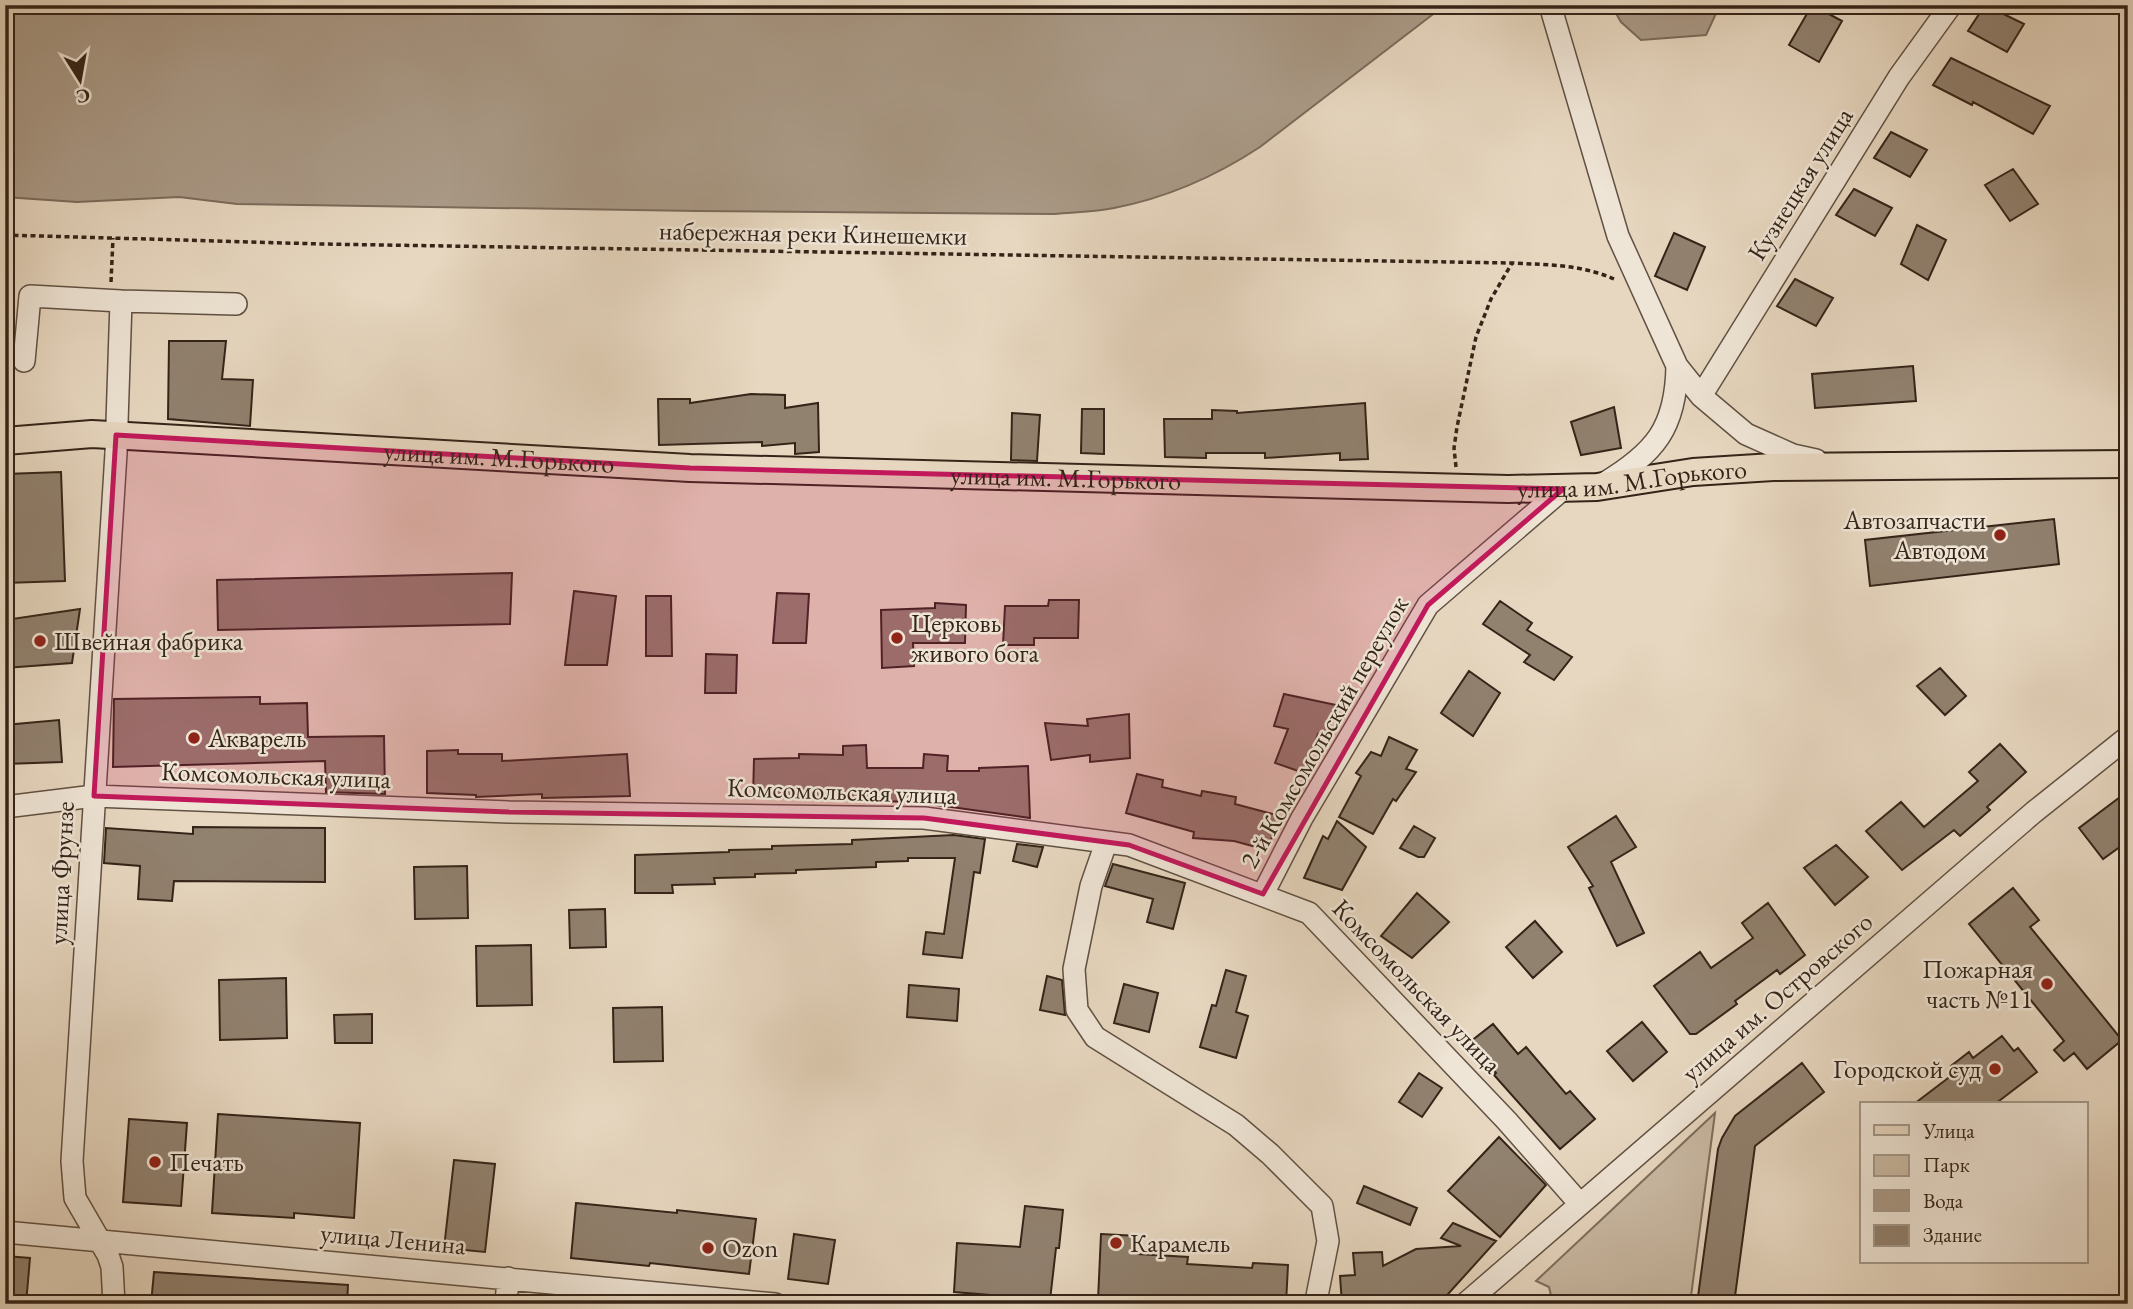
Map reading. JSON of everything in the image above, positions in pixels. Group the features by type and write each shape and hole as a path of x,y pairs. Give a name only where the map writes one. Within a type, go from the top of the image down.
{"main road":[{"name":"улица им. М.Горького","path":"5,441 92,434 690,468 1459,488 1597,487 1728,468 2128,464"}],"street":[{"path":"1550,5 1618,236 1677,366 1701,396 1746,434 1793,454 1842,466"},
{"name":"Кузнецкая улица","path":"1701,396 1899,77 1951,5"},
{"path":"24,361 30,296 236,304"},
{"name":"улица Фрунзе","path":"114,1304 112,1266 75,1198 72,1161 116,436 116,301"},
{"path":"1597,487 1632,466 1653,448 1663,433 1672,409 1677,385 1677,366"},
{"name":"2-й Комсомольский переулок","path":"1263,894 1303,818 1428,604 1563,489"},
{"name":"улица им. Островского","path":"1465,1304 2034,812 2128,737"},
{"name":"Комсомольская улица","path":"5,807 94,796 509,812 924,818 1129,845 1309,913 1339,941 1507,1121 1580,1204"},
{"path":"1106,844 1091,886 1074,969 1077,1010 1095,1037 1236,1125 1270,1154 1322,1206 1328,1241 1317,1296 1318,1304"},
{"name":"улица Ленина","path":"5,1232 775,1304"},
{"path":"506,1304 508,1278"}],"path":[{"name":"набережная реки Кинешемки","path":"5,235 1513,263 1566,265 1593,270 1644,292"},
{"path":"113,238 116,301"},
{"path":"1459,488 1454,448 1476,337 1491,299 1513,263"}],"highlighted area":[{"path":"116,435 690,468 1563,489 1428,605 1263,894 1129,845 924,818 509,812 94,796"}],"green space":[{"path":"1715,1113 1690,1304 1553,1304 1549,1287 1536,1281"}],"water":[{"path":"5,5 1445,5 1260,147 1226,167 1190,185 1133,204 1054,214 237,204 179,197 77,202 5,197"},
{"path":"1611,5 1720,5 1706,35 1641,40 1621,22"}],"building":[{"path":"1812,5 1842,21 1819,62 1789,45"},
{"path":"1985,5 2024,24 2007,52 1968,31"},
{"path":"1951,58 2050,106 2033,134 1973,102 1972,105 1933,85"},
{"path":"1891,132 1927,150 1910,177 1874,158"},
{"path":"2013,169 2038,204 2010,221 1985,185"},
{"path":"1854,189 1892,208 1875,236 1836,215"},
{"path":"1917,225 1946,240 1928,280 1901,264"},
{"path":"1674,233 1705,247 1687,290 1655,276"},
{"path":"1795,279 1833,298 1816,326 1777,306"},
{"path":"169,341 226,341 222,379 253,380 250,426 168,419"},
{"path":"1913,366 1916,401 1815,408 1812,374"},
{"path":"751,394 785,395 785,408 818,403 819,452 795,454 795,443 762,446 762,442 659,445 658,399 690,399 690,403"},
{"path":"1365,403 1368,459 1340,460 1340,453 1265,458 1265,453 1206,453 1206,458 1165,457 1164,419 1212,419 1212,410 1237,413"},
{"path":"1614,407 1621,448 1581,455 1571,422"},
{"path":"1082,409 1104,409 1104,454 1081,453"},
{"path":"1012,413 1040,415 1037,461 1011,460"},
{"path":"61,472 65,581 5,583 5,474"},
{"path":"2054,519 2059,564 1870,586 1865,540"},
{"path":"512,573 510,624 218,630 217,580"},
{"path":"574,591 616,596 607,665 565,665"},
{"path":"777,593 809,594 806,643 773,643"},
{"path":"646,596 671,596 672,656 646,656"},
{"path":"1049,600 1079,600 1078,638 1034,638 1034,645 1003,645 1005,606 1048,606"},
{"path":"1500,601 1532,623 1527,630 1572,657 1554,680 1524,662 1530,655 1483,624"},
{"path":"935,603 966,605 965,643 913,643 914,666 882,668 881,610 935,608"},
{"name":"Швейная фабрика","path":"80,609 72,663 5,668 5,620"},
{"path":"706,654 737,655 736,693 705,693"},
{"path":"1940,668 1966,696 1945,715 1917,686"},
{"path":"1469,671 1500,693 1473,736 1441,713"},
{"path":"1284,694 1336,705 1326,736 1318,734 1304,773 1275,763 1288,729 1274,726"},
{"path":"260,697 260,704 307,703 308,737 384,736 385,794 326,792 325,761 113,767 114,699"},
{"path":"1129,714 1130,758 1090,762 1090,755 1051,760 1045,723 1088,726 1087,719"},
{"name":"Швейная фабрика","path":"59,720 62,762 5,764 5,725"},
{"path":"1389,737 1417,750 1406,769 1416,772 1396,801 1393,799 1373,834 1339,817 1361,776 1356,773 1371,752 1381,756"},
{"path":"2000,744 2026,772 1987,807 1990,810 1960,836 1954,830 1902,870 1866,831 1901,802 1924,827 1978,781 1969,772"},
{"path":"866,745 867,768 923,768 924,754 948,756 947,771 1028,766 1030,818 915,802 876,801 876,798 753,798 754,759 799,758 799,754 843,755 843,746"},
{"path":"458,750 458,754 502,754 502,761 627,754 630,796 542,798 542,794 476,797 427,793 427,751"},
{"path":"1137,774 1163,780 1162,787 1201,796 1202,791 1236,797 1235,804 1280,816 1267,850 1234,841 1193,838 1194,832 1126,813"},
{"path":"2128,791 2128,841 2103,859 2079,828"},
{"path":"1616,816 1636,847 1611,862 1644,933 1617,946 1589,888 1593,886 1568,847"},
{"path":"1337,821 1366,847 1342,890 1304,878 1323,836 1328,839"},
{"path":"1414,826 1435,838 1424,857 1418,857 1400,848"},
{"path":"193,827 325,828 325,882 174,881 172,901 138,899 140,866 104,863 106,828 193,834"},
{"path":"954,835 985,839 980,873 974,872 962,958 923,954 926,932 944,934 955,858 908,858 908,861 876,862 876,867 796,870 796,873 755,874 755,877 714,878 715,884 672,885 673,893 635,893 635,855 729,852 772,849 772,846 852,844 852,840"},
{"path":"1017,844 1043,847 1037,867 1013,861"},
{"path":"1836,845 1868,877 1835,905 1804,868"},
{"path":"1113,864 1185,883 1173,929 1147,922 1153,899 1105,886"},
{"path":"467,866 468,918 415,919 414,867"},
{"name":"Пожарная часть №11","path":"2013,888 2039,920 2030,927 2122,1040 2087,1069 2074,1053 2064,1061 2054,1050 2064,1041 1969,924"},
{"path":"1417,893 1449,922 1412,958 1381,936"},
{"path":"1768,903 1805,955 1780,974 1777,970 1735,1001 1737,1004 1696,1034 1690,1034 1654,986 1700,952 1711,968 1753,938 1742,923"},
{"path":"605,909 606,947 570,948 569,910"},
{"path":"1535,921 1562,952 1533,978 1506,947"},
{"path":"531,945 532,1005 477,1006 476,946"},
{"path":"1226,970 1246,976 1236,1012 1248,1016 1236,1058 1200,1047"},
{"path":"1047,976 1062,980 1065,1015 1040,1010"},
{"path":"286,978 287,1038 220,1040 219,980"},
{"path":"1124,984 1158,993 1149,1032 1114,1023"},
{"path":"909,985 959,989 957,1021 907,1017"},
{"path":"662,1007 663,1061 614,1062 613,1008"},
{"path":"372,1014 372,1043 335,1043 334,1015"},
{"path":"1642,1022 1667,1052 1633,1081 1607,1051"},
{"path":"1493,1024 1518,1054 1526,1047 1566,1094 1570,1091 1595,1119 1560,1149 1494,1075 1496,1073 1470,1042"},
{"name":"Городской суд","path":"2002,1036 2014,1051 2018,1048 2037,1072 1998,1102 1917,1102 1956,1072 1951,1066 1969,1052 1973,1058"},
{"path":"1802,1063 1824,1092 1755,1146 1734,1304 1697,1304 1718,1149 1722,1138 1735,1116"},
{"path":"1419,1073 1442,1088 1422,1117 1399,1102"},
{"path":"218,1114 360,1123 354,1218 294,1213 294,1218 212,1213"},
{"name":"Печать","path":"129,1119 187,1123 181,1206 123,1202"},
{"path":"1499,1137 1546,1185 1500,1237 1448,1191"},
{"path":"454,1160 495,1164 485,1252 444,1248"},
{"path":"1364,1186 1417,1208 1410,1225 1357,1203"},
{"path":"576,1203 756,1219 749,1274 571,1258"},
{"path":"1025,1206 1063,1210 1050,1300 954,1292 957,1243 1020,1247"},
{"path":"1453,1223 1496,1241 1439,1304 1342,1304 1340,1276 1355,1275 1353,1253 1382,1252 1383,1266 1416,1249 1461,1246 1441,1238"},
{"path":"794,1234 835,1240 828,1284 788,1279"},
{"path":"1101,1234 1138,1236 1138,1254 1188,1257 1187,1264 1252,1268 1253,1263 1288,1265 1286,1304 1142,1304 1098,1300"},
{"path":"5,1256 30,1258 26,1304 5,1304"},
{"path":"154,1272 348,1285 347,1304 151,1304"}],"place":[{"name":"Автозапчасти Автодом","path":"2000,535"},
{"name":"Церковь живого бога","path":"897,638"},
{"name":"Швейная фабрика","path":"40,641"},
{"name":"Акварель","path":"194,738"},
{"name":"Пожарная часть №11","path":"2047,984"},
{"name":"Городской суд","path":"1995,1069"},
{"name":"Печать","path":"155,1162"},
{"name":"Карамель","path":"1116,1243"},
{"name":"Ozon","path":"708,1248"}]}
